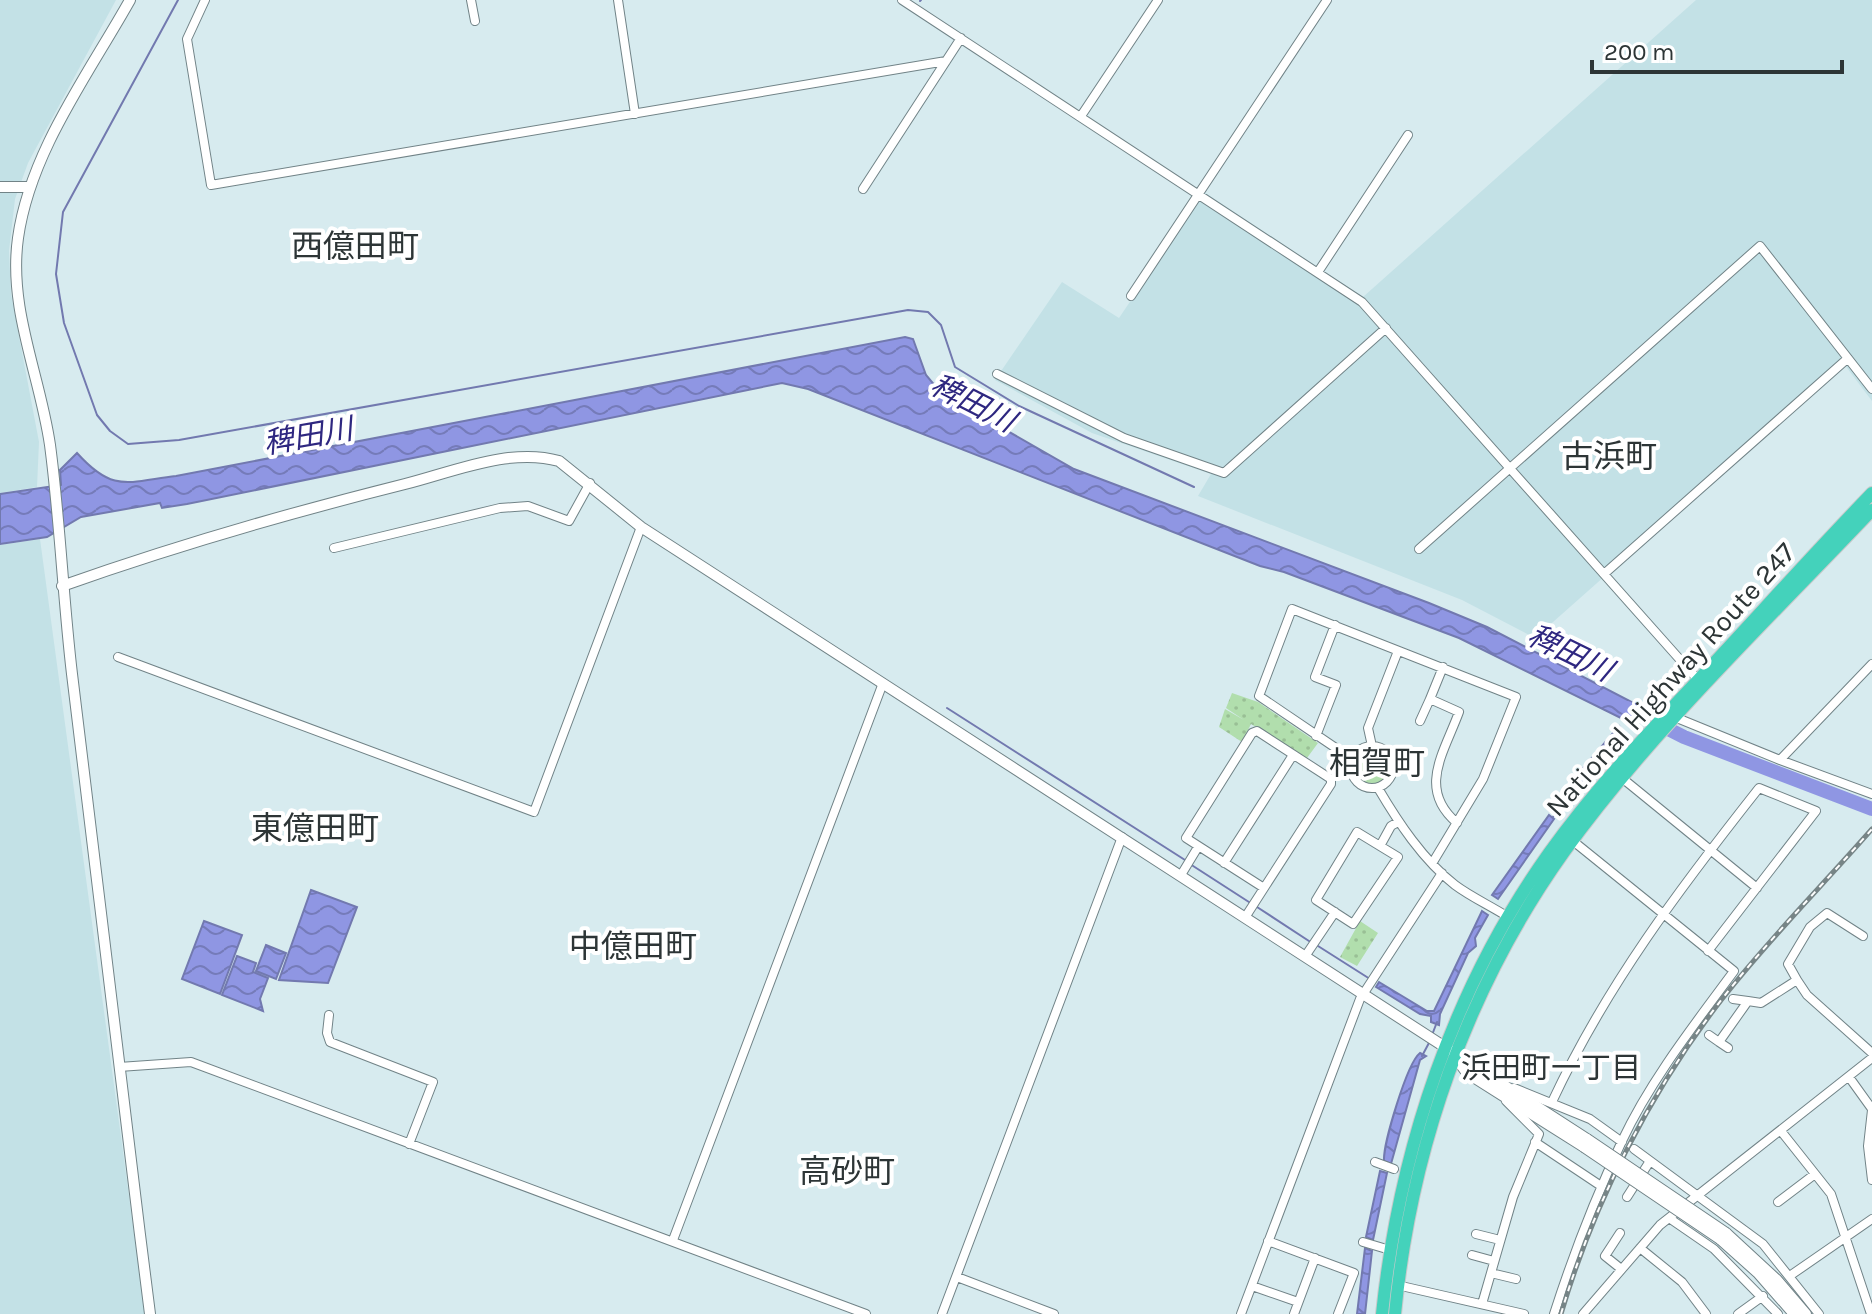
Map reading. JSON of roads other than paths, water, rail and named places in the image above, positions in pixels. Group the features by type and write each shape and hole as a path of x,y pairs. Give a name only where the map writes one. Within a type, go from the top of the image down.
{"highway":[{"name":"National Highway Route 247","path":"1395,1314 1384,1248 1399,1171 1445,1049 1503,914 1582,808 1672,718 1872,493"},
{"name":"National Highway Route 247","path":"1702,683 1872,510"},
{"name":"National Highway Route 247","path":"1382,1314 1445,1049 1509,940 1573,841 1652,738"}],"street":[{"path":"130,0 54,134 29,187 18,240 16,281 49,442 62,586 150,1314"},
{"path":"205,0 187,32 187,39 211,185 946,61"},
{"path":"471,0 475,21"},
{"path":"618,0 635,114"},
{"path":"902,0 1362,302 1702,683"},
{"path":"1081,116 1158,0"},
{"path":"1131,296 1327,0"},
{"path":"863,189 961,38"},
{"path":"1318,272 1408,135"},
{"path":"0,187 29,187"},
{"path":"1419,549 1760,246 1872,389"},
{"path":"997,374 1124,438 1224,473 1386,328"},
{"path":"1604,574 1847,359"},
{"path":"511,458 521,449"},
{"path":"62,586 213,536 511,458 545,457 559,461 641,527 1122,837 1186,867 1311,948 1421,1034 1445,1049 1467,1073 1499,1088 1723,1236 1769,1272 1806,1314"},
{"path":"334,548 500,508 528,506 569,521 590,483"},
{"path":"118,657 534,812 641,527"},
{"path":"1352,759 1259,696 1292,609 1516,697 1483,779 1433,862"},
{"path":"1316,736 1336,685 1315,677 1335,625"},
{"path":"1372,746 1368,728 1398,651"},
{"path":"1780,760 1872,664"},
{"path":"1420,721 1443,667"},
{"path":"673,1240 883,683"},
{"path":"1430,699 1459,712 1435,779 1439,804 1457,823"},
{"path":"1672,718 1872,794"},
{"path":"1250,909 1264,888 1331,784 1331,779 1257,731 1252,733 1187,835 1198,847 1264,888"},
{"path":"1372,746 1388,754 1393,766 1389,780 1378,788 1364,787 1354,778 1352,759 1362,748 1372,746"},
{"path":"1224,863 1293,755"},
{"path":"1622,778 1757,888"},
{"path":"1378,788 1398,822 1442,873 1503,914"},
{"path":"1552,1102 1578,1045 1661,913 1759,788 1816,811 1708,951"},
{"path":"1380,846 1391,826 1398,822"},
{"path":"1357,832 1398,857 1353,924 1335,912 1316,900 1357,832"},
{"path":"942,1314 1122,837"},
{"path":"1554,1314 1601,1186 1622,1142 1654,1084 1734,971 1573,841"},
{"path":"1186,867 1198,847"},
{"path":"1241,1314 1366,991 1442,873"},
{"path":"1311,948 1335,912"},
{"path":"1583,1314 1620,1268 1669,1218 1872,1056 1807,995 1788,964 1810,927 1827,913 1863,936"},
{"path":"1733,999 1761,1003 1797,980"},
{"path":"1719,1042 1748,1001"},
{"path":"329,1015 327,1033 330,1042 433,1082 409,1144"},
{"path":"1709,1035 1728,1048"},
{"path":"119,1067 191,1062 866,1314"},
{"path":"1849,1077 1872,1110 1868,1146 1872,1180"},
{"path":"1499,1088 1552,1102 1590,1119 1622,1142"},
{"path":"1482,1304 1500,1240 1539,1134 1499,1088"},
{"path":"1781,1131 1831,1194 1871,1314"},
{"path":"1535,1142 1601,1186"},
{"path":"1634,1149 1745,1229 1791,1275 1819,1314"},
{"path":"1627,1197 1650,1161"},
{"path":"1375,1162 1399,1171"},
{"path":"1778,1202 1815,1174"},
{"path":"1669,1218 1714,1249 1778,1314"},
{"path":"1791,1275 1872,1219"},
{"path":"1620,1233 1605,1256 1620,1268"},
{"path":"1476,1234 1500,1240"},
{"path":"1723,1236 1794,1314"},
{"path":"1268,1241 1354,1273 1338,1314"},
{"path":"1363,1242 1384,1248"},
{"path":"1640,1248 1682,1282 1706,1314"},
{"path":"1472,1255 1494,1261"},
{"path":"1294,1314 1315,1258"},
{"path":"1491,1273 1516,1279"},
{"path":"957,1277 1054,1314"},
{"path":"1391,1284 1524,1314"},
{"path":"1252,1286 1298,1302"},
{"path":"1738,1314 1763,1296"}],"water":[{"path":"905,337 913,339 926,375 941,393 1074,469 1487,627 1649,711 1635,725 1459,638 1284,572 1260,566 808,389 782,383 187,504 162,508 160,503 81,517 47,537 0,544 0,494 61,485 60,470 77,453 90,466 111,479 145,481"},
{"path":"1619,726 1625,733 1573,792 1567,787"},
{"path":"1549,815 1554,819 1498,899 1492,895"},
{"path":"311,890 357,907 328,983 279,980"},
{"path":"1482,911 1488,915 1475,938 1476,946 1468,953 1440,1014 1439,1025 1431,1022 1431,1016 1420,1014 1376,987 1379,982 1427,1011 1434,1011"},
{"path":"204,921 242,935 220,994 182,979"},
{"path":"266,945 286,953 276,979 256,971"},
{"path":"237,956 256,963 253,972 268,978 260,999 263,1011 222,995"},
{"path":"1420,1053 1426,1056 1420,1060 1391,1164 1384,1161 1392,1122 1409,1072"},
{"path":"1380,1171 1387,1173 1373,1240 1366,1237"},
{"path":"1365,1248 1372,1251 1365,1314 1357,1314"}],"waterway":[{"path":"178,0 63,212 56,274 64,323 97,415 110,431 128,444 179,440 908,310 928,312 941,325 955,367 1019,406 1194,487"},
{"path":"947,708 1185,860"},
{"name":"稗田川","path":"1627,708 1684,737 1872,809"},
{"path":"1553,817 1571,789"},
{"path":"1190,864 1252,904"},
{"path":"1257,907 1312,943"},
{"path":"1318,946 1370,979"},
{"path":"1432,1035 1437,1022"},
{"path":"1422,1056 1430,1041"}],"railway":[{"path":"1561,1314 1574,1272 1607,1190 1671,1072 1740,977 1872,829"}],"district":[{"name":"西億田町","path":"355,246"},
{"name":"古浜町","path":"1609,456"},
{"name":"相賀町","path":"1377,763"},
{"name":"東億田町","path":"315,828"},
{"name":"中億田町","path":"633,946"},
{"name":"浜田町一丁目","path":"1551,1068"},
{"name":"高砂町","path":"847,1171"}]}
